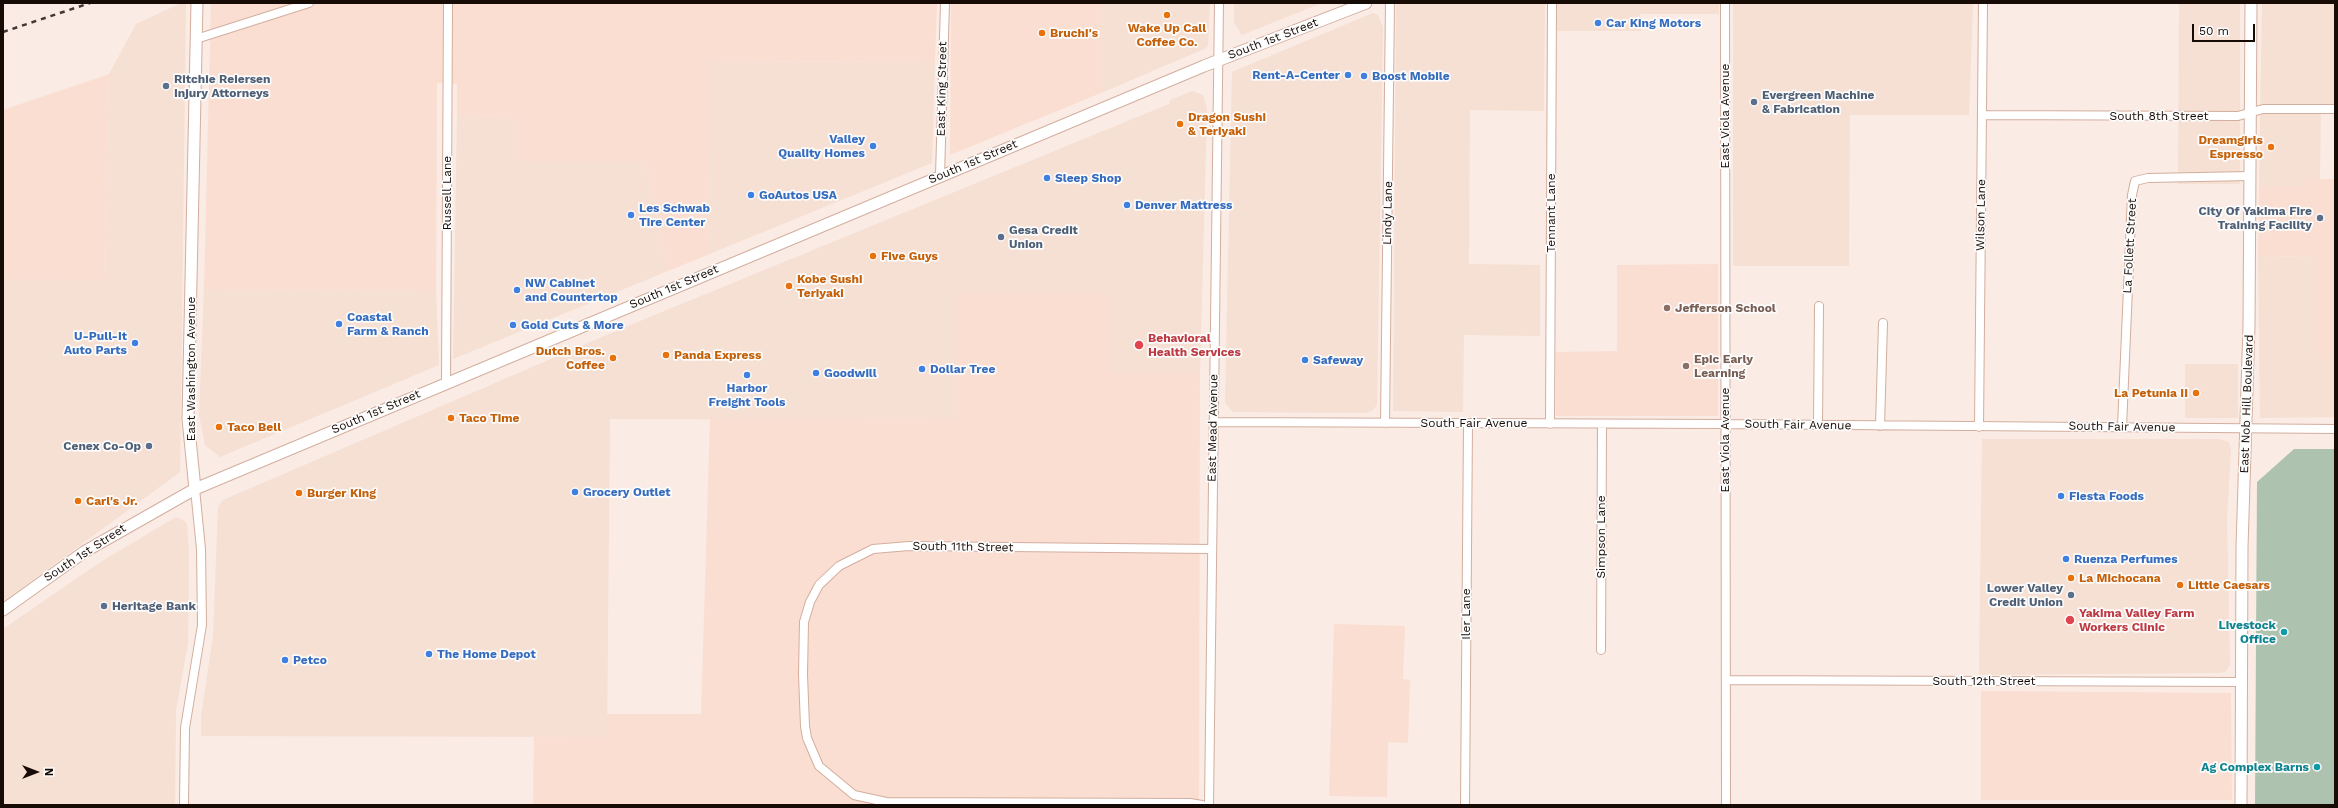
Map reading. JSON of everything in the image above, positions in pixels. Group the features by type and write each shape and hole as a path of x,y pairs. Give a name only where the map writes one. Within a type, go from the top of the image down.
{"main road":[{"name":"East Washington Avenue","path":"195,489 188,419 197,3"},
{"name":"South 1st Street","path":"3,610 84,552 195,489 446,382 1219,60 1366,3"},
{"name":"East Nob Hill Boulevard","path":"2241,805 2242,526 2247,429 2252,3"}],"street":[{"path":"196,39 309,3"},
{"name":"Russell Lane","path":"446,382 448,3"},
{"name":"East King Street","path":"940,176 944,3"},
{"name":"East Mead Avenue","path":"1209,805 1219,3"},
{"name":"Lindy Lane","path":"1385,423 1390,3"},
{"name":"Tennant Lane","path":"1550,424 1552,3"},
{"name":"East Viola Avenue","path":"1725,3 1726,805"},
{"name":"Wilson Lane","path":"1979,427 1983,3"},
{"name":"South 8th Street","path":"1982,115 2238,116 2263,110 2335,109"},
{"name":"La Follett Street","path":"2122,427 2132,196 2135,181 2148,178 2250,176"},
{"path":"1818,425 1819,306"},
{"path":"1880,426 1883,323"},
{"name":"South Fair Avenue","path":"1213,422 2335,429"},
{"name":"Iler Lane","path":"1465,805 1468,424"},
{"name":"Simpson Lane","path":"1601,650 1602,424"},
{"name":"East Washington Avenue","path":"184,805 185,728 202,625 201,549 195,489"},
{"name":"South 11th Street","path":"1202,805 1190,803 886,802 854,795 819,766 813,753 805,726 803,675 804,622 810,602 819,585 838,566 873,549 909,546 1211,549"},
{"name":"South 12th Street","path":"1726,680 2242,682"}],"shaded area":[{"path":"181,3 186,3 180,472 3,602 3,279 104,279 109,74 136,24"},
{"path":"211,3 937,3 935,62 709,61 707,255 668,271 646,161 518,161 517,117 457,116 457,84 437,83 436,290 204,289"},
{"path":"951,3 1102,3 1101,93 950,155"},
{"path":"1102,3 1210,3 1208,46 1101,93"},
{"path":"1234,3 1322,3 1242,35 1234,23"},
{"path":"1402,3 1545,3 1544,111 1470,110 1469,264 1540,265 1540,336 1464,335 1463,412 1393,411 1396,5"},
{"name":"Car King Motors","path":"1557,3 1719,3 1719,14 1640,14 1641,31 1556,31"},
{"path":"1733,3 1973,3 1969,115 1850,115 1849,266 1733,266"},
{"path":"2179,3 2240,3 2240,184 2178,184"},
{"path":"2262,3 2335,3 2335,105 2321,104 2320,179 2303,179 2303,186 2259,186"},
{"path":"1373,13 1378,15 1383,27 1377,405 1373,410 1366,413 1233,412 1225,403 1232,72"},
{"path":"708,61 935,62 932,163 707,255"},
{"path":"109,74 104,280 3,279 3,110"},
{"path":"1192,91 1203,95 1207,109 1200,373 1109,373 1109,293 959,293 957,420 610,419 607,737 201,736 201,717 213,636 218,507 223,500 623,328 1169,104 1170,100"},
{"path":"457,116 517,117 518,161 646,161 668,271 453,359"},
{"path":"2303,179 2335,179 2335,359 2318,359 2318,257 2258,256 2259,186 2303,186"},
{"path":"2258,256 2318,257 2318,359 2335,359 2335,417 2260,418"},
{"name":"Jefferson School","path":"1718,264 1718,416 1556,416 1556,352 1617,351 1617,265"},
{"path":"204,289 436,290 439,365 220,457 205,445 199,415"},
{"path":"958,293 1109,293 1109,373 1200,373 1199,805 533,805 534,737 607,737 607,714 701,714 710,418 957,420"},
{"path":"2185,364 2238,364 2238,418 2185,418"},
{"path":"1982,439 2219,439 2229,442 2231,451 2227,518 2230,665 2226,671 2221,673 1979,675"},
{"path":"176,517 183,520 187,524 189,554 188,643 176,710 175,805 3,805 3,629 99,563"},
{"path":"1334,624 1405,626 1403,679 1410,680 1408,743 1388,742 1387,797 1329,796"},
{"path":"1981,691 2231,693 2232,800 1981,800"}],"green space":[{"path":"2294,449 2335,449 2335,805 2255,805 2257,482"}],"railway":[{"path":"3,32 90,3"}],"place":[{"name":"Wake Up Call Coffee Co.","path":"1167,15"},
{"name":"Car King Motors","path":"1598,23"},
{"name":"Bruchi's","path":"1042,33"},
{"name":"Rent-A-Center","path":"1348,75"},
{"name":"Boost Mobile","path":"1364,76"},
{"name":"Ritchie Reiersen Injury Attorneys","path":"166,86"},
{"name":"Evergreen Machine & Fabrication","path":"1754,102"},
{"name":"Dragon Sushi & Teriyaki","path":"1180,124"},
{"name":"Valley Quality Homes","path":"873,146"},
{"name":"Dreamgirls Espresso","path":"2271,147"},
{"name":"Sleep Shop","path":"1047,178"},
{"name":"GoAutos USA","path":"751,195"},
{"name":"Denver Mattress","path":"1127,205"},
{"name":"Les Schwab Tire Center","path":"631,215"},
{"name":"City Of Yakima Fire Training Facility","path":"2320,218"},
{"name":"Gesa Credit Union","path":"1001,237"},
{"name":"Five Guys","path":"873,256"},
{"name":"Kobe Sushi Teriyaki","path":"789,286"},
{"name":"NW Cabinet and Countertop","path":"517,290"},
{"name":"Jefferson School","path":"1667,308"},
{"name":"Coastal Farm & Ranch","path":"339,324"},
{"name":"Gold Cuts & More","path":"513,325"},
{"name":"U-Pull-It Auto Parts","path":"135,343"},
{"name":"Behavioral Health Services","path":"1139,345"},
{"name":"Panda Express","path":"666,355"},
{"name":"Dutch Bros. Coffee","path":"613,358"},
{"name":"Safeway","path":"1305,360"},
{"name":"Epic Early Learning","path":"1686,366"},
{"name":"Dollar Tree","path":"922,369"},
{"name":"Goodwill","path":"816,373"},
{"name":"Harbor Freight Tools","path":"747,375"},
{"name":"La Petunia II","path":"2196,393"},
{"name":"Taco Time","path":"451,418"},
{"name":"Taco Bell","path":"219,427"},
{"name":"Cenex Co-Op","path":"149,446"},
{"name":"Grocery Outlet","path":"575,492"},
{"name":"Burger King","path":"299,493"},
{"name":"Fiesta Foods","path":"2061,496"},
{"name":"Carl's Jr.","path":"78,501"},
{"name":"Ruenza Perfumes","path":"2066,559"},
{"name":"La Michocana","path":"2071,578"},
{"name":"Little Caesars","path":"2180,585"},
{"name":"Lower Valley Credit Union","path":"2071,595"},
{"name":"Heritage Bank","path":"104,606"},
{"name":"Yakima Valley Farm Workers Clinic","path":"2070,620"},
{"name":"Livestock Office","path":"2284,632"},
{"name":"The Home Depot","path":"429,654"},
{"name":"Petco","path":"285,660"},
{"name":"Ag Complex Barns","path":"2317,767"}]}
